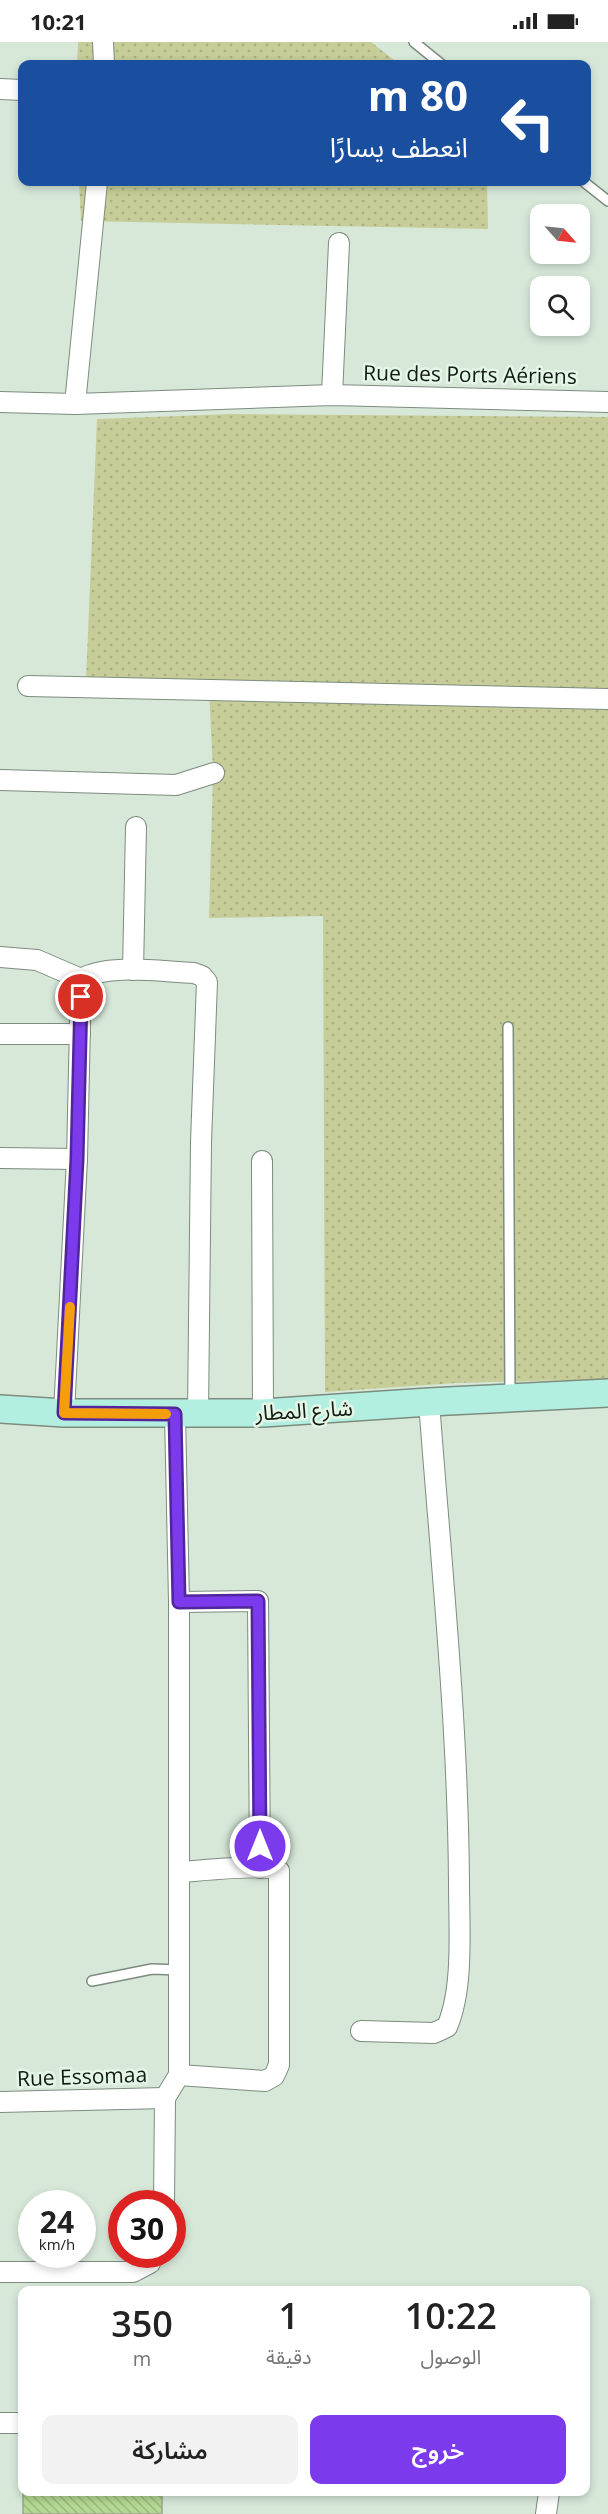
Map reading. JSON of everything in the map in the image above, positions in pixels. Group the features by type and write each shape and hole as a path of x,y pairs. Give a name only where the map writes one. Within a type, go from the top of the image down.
{"street":[{"path":"103,42 104,60"},
{"path":"0,89 18,90"},
{"path":"75,404 97,186"},
{"path":"332,395 339,243"},
{"name":"Rue des Ports Aériens","path":"0,402 75,404 332,395 608,402"},
{"path":"27,686 608,699"},
{"path":"0,780 176,785 214,773"},
{"path":"133,970 136,827"},
{"path":"0,957 38,960 81,979"},
{"path":"81,979 97,971 133,970 194,973 202,976 207,982 179,1602 179,2075 165,2098 164,2190"},
{"path":"64,1413 77,1159 81,979"},
{"path":"0,1034 80,1034"},
{"path":"0,1158 77,1159"},
{"path":"262,1161 263,1413"},
{"name":"شارع المطار","path":"0,1410 64,1413 263,1413 429,1401 608,1394"},
{"path":"361,2031 434,2033 447,2027 456,1997 459,1915 458,1811 429,1401"},
{"path":"179,1602 258,1601 260,1868"},
{"path":"179,2075 265,2080 274,2076 279,2065 279,1871 260,1868 180,1872"},
{"name":"Rue Essomaa","path":"0,2102 165,2098"},
{"path":"0,2272 133,2272 141,2268"},
{"path":"0,2423 18,2423"},
{"path":"546,2514 548,2496"}],"lane":[{"path":"414,42 436,60"},
{"path":"589,186 608,201"},
{"path":"508,1027 510,1398"},
{"path":"92,1981 152,1969 179,1970"}],"green space":[{"path":"78,42 371,42 394,60 77,60"},
{"path":"79,186 487,186 488,229 81,221"},
{"path":"231,414 608,417 608,1379 457,1383 325,1392 323,916 209,918 213,772 209,688 86,680 97,419"}],"building":[{"path":"23,2496 162,2496 162,2514 23,2514"}],"slow traffic":[{"path":"70,1307 64,1413 166,1414"}],"route":[{"path":"81,997 77,1159 64,1413 175,1414 179,1602 255,1599 258,1601 260,1846"}]}
